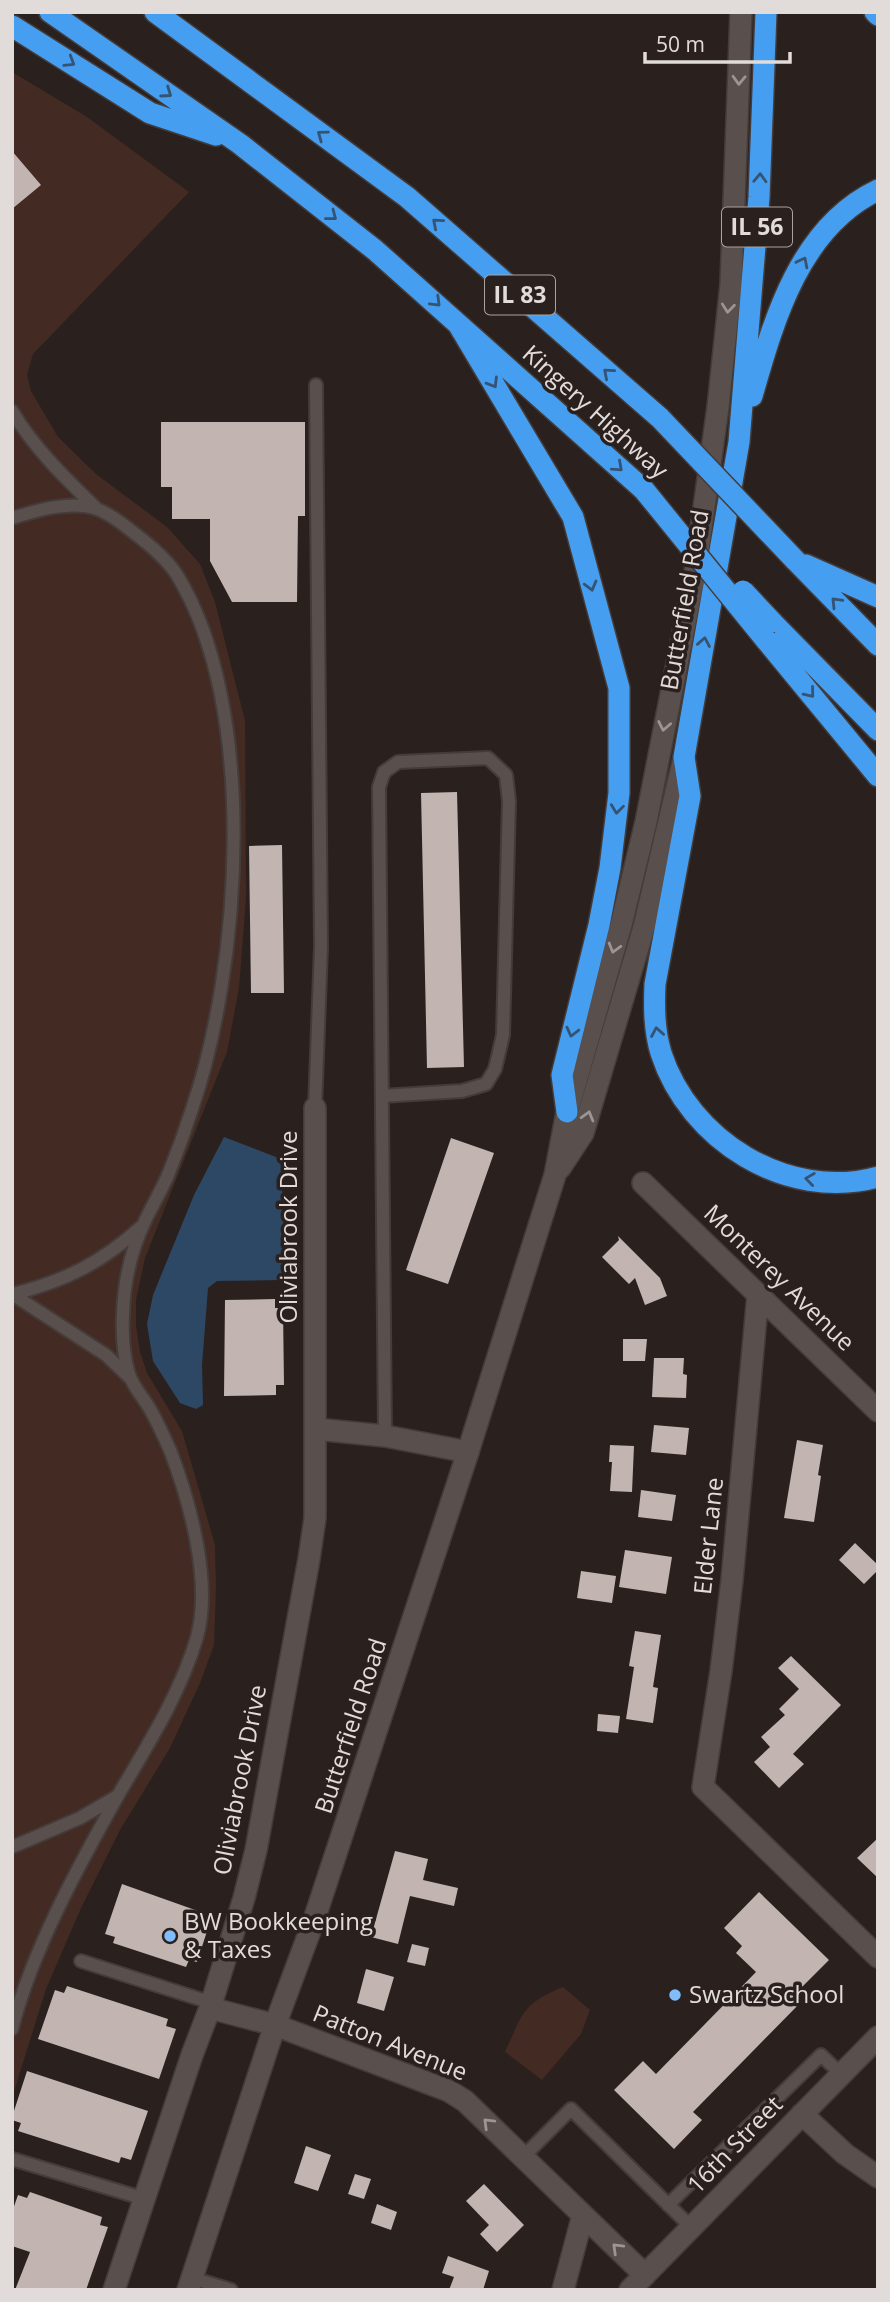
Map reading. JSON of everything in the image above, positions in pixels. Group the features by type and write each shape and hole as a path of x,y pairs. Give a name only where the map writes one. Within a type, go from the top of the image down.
{"highway":[{"name":"Kingery Highway","path":"50,12 240,144 375,250 643,490 769,631"},
{"name":"Kingery Highway","path":"155,12 407,197 660,418 878,645"},
{"name":"Butterfield Road","path":"684,757 739,442 759,197 766,12"},
{"path":"12,26 150,113 240,144"},
{"path":"739,442 768,342 808,251 826,228 848,209 878,190"},
{"path":"458,324 573,517 619,688 619,793 610,868 562,1075 567,1112"},
{"path":"795,560 878,597"},
{"path":"769,631 878,730"},
{"path":"769,631 878,776"},
{"path":"684,757 690,796 655,984 653,1009 661,1052 669,1075 682,1100 705,1126 737,1153 768,1169 803,1179 837,1182 878,1177"}],"street":[{"name":"Butterfield Road","path":"190,2284 275,2025 314,1920 468,1452 555,1175 567,1112 621,925 646,822 695,572 718,407 731,284 741,12"},
{"name":"Butterfield Road","path":"555,1175 583,1133 644,927 684,757"},
{"name":"Oliviabrook Drive","path":"114,2290 211,2005 256,1850 315,1518 315,1108"},
{"name":"Monterey Avenue","path":"643,1184 878,1411"},
{"name":"Elder Lane","path":"758,1294 732,1580 703,1787 878,1957"},
{"path":"316,1429 385,1436 468,1452"},
{"name":"Patton Avenue","path":"211,2005 275,2025 449,2091 465,2101 587,2218 637,2282"},
{"name":"16th Street","path":"637,2282 878,2037"},
{"path":"802,2114 845,2154 878,2177"},
{"path":"562,2290 587,2218"}],"lane":[{"path":"315,1108 321,947 316,385"},
{"path":"12,411 46,457 96,508 146,542 170,564 187,593 208,643 220,691 229,753 234,868 223,980 203,1078 167,1178 142,1226 129,1264 123,1307 122,1344 130,1378"},
{"path":"12,518 66,506 96,508"},
{"path":"382,1096 462,1091 486,1084 495,1069 503,1035 509,801 506,775 488,758 398,762 384,772 379,787 385,1436"},
{"path":"13,1294 70,1276 97,1262 142,1226"},
{"path":"13,1294 106,1355 130,1378 152,1412 170,1451 198,1552 203,1594 198,1634 183,1676 160,1725 85,1854 55,1917 13,2020"},
{"path":"12,1847 68,1823 118,1796"},
{"path":"81,1961 211,2005"},
{"path":"668,2205 821,2055 841,2074"},
{"path":"523,2157 571,2109 691,2227"},
{"path":"12,2159 145,2199"},
{"path":"190,2284 231,2290"}],"shaded area":[{"path":"12,72 87,117 189,192 33,354 27,375 31,391 58,437 96,474 167,527 200,564 215,602 245,721 246,898 239,988 227,1052 145,1258 136,1300 140,1352 147,1373 182,1431 215,1545 214,1645 170,1748 120,1830 81,1908 46,1989 12,2098"},
{"path":"563,1987 590,2010 581,2034 542,2080 505,2052 525,2011 539,1999"}],"water":[{"path":"224,1137 276,1157 281,1165 286,1266 280,1280 217,1281 208,1288 202,1365 203,1405 196,1409 180,1403 153,1361 147,1324 153,1295 194,1195"}],"building":[{"path":"12,151 41,185 12,209"},
{"path":"161,422 305,422 305,516 298,516 297,602 232,602 210,561 210,519 172,519 172,487 161,487"},
{"path":"457,792 464,1067 427,1068 421,793"},
{"path":"282,845 284,993 251,993 249,846"},
{"path":"451,1138 494,1153 448,1284 406,1270"},
{"path":"618,1236 660,1278 667,1296 645,1305 635,1278 629,1284 602,1257 619,1240"},
{"path":"275,1299 275,1308 283,1308 284,1385 276,1385 276,1395 224,1396 225,1300"},
{"path":"623,1339 647,1339 645,1361 623,1361"},
{"path":"654,1358 684,1358 683,1374 687,1375 686,1398 652,1397"},
{"path":"654,1425 689,1428 686,1455 651,1452"},
{"path":"797,1440 823,1445 814,1522 784,1518"},
{"path":"610,1445 634,1446 632,1492 610,1491"},
{"path":"641,1490 676,1495 672,1521 638,1517"},
{"path":"855,1543 878,1565 878,1570 864,1584 839,1560"},
{"path":"625,1550 672,1557 666,1594 619,1587"},
{"path":"581,1571 616,1576 612,1603 577,1598"},
{"path":"635,1631 661,1635 653,1687 658,1688 653,1723 626,1719 634,1667 629,1666"},
{"path":"791,1656 841,1705 793,1754 804,1764 779,1788 754,1762 770,1747 761,1737 785,1715 779,1709 799,1689 778,1668"},
{"path":"598,1714 620,1716 618,1733 597,1731"},
{"path":"878,1838 878,1878 857,1858"},
{"path":"395,1851 428,1859 423,1880 458,1888 454,1906 410,1896 398,1944 371,1937"},
{"path":"122,1884 212,1916 197,1962 189,1960 186,1967 113,1943 115,1937 105,1934"},
{"path":"759,1892 829,1960 800,1989 807,1996 693,2112 702,2120 674,2149 614,2090 643,2061 656,2074 756,1972 736,1953 742,1946 724,1928"},
{"path":"412,1944 429,1948 425,1966 407,1962"},
{"path":"366,1969 394,1977 384,2011 357,2003"},
{"path":"67,1986 168,2019 166,2026 176,2029 159,2079 38,2039 55,1990 64,1993"},
{"path":"27,2071 148,2111 131,2160 121,2157 119,2163 18,2131 21,2123 12,2120 12,2117"},
{"path":"306,2146 331,2155 318,2191 294,2183"},
{"path":"355,2174 371,2179 364,2199 348,2194"},
{"path":"484,2184 524,2225 497,2252 480,2234 489,2225 466,2201"},
{"path":"30,2192 102,2217 100,2225 108,2227 86,2290 15,2290 30,2252 12,2246 12,2212 18,2195 27,2198"},
{"path":"377,2204 397,2212 391,2230 371,2223"},
{"path":"448,2256 489,2271 483,2290 449,2290 454,2277 442,2273"}],"place":[{"name":"BW Bookkeeping & Taxes","path":"170,1936"},
{"name":"Swartz School","path":"675,1995"}]}
